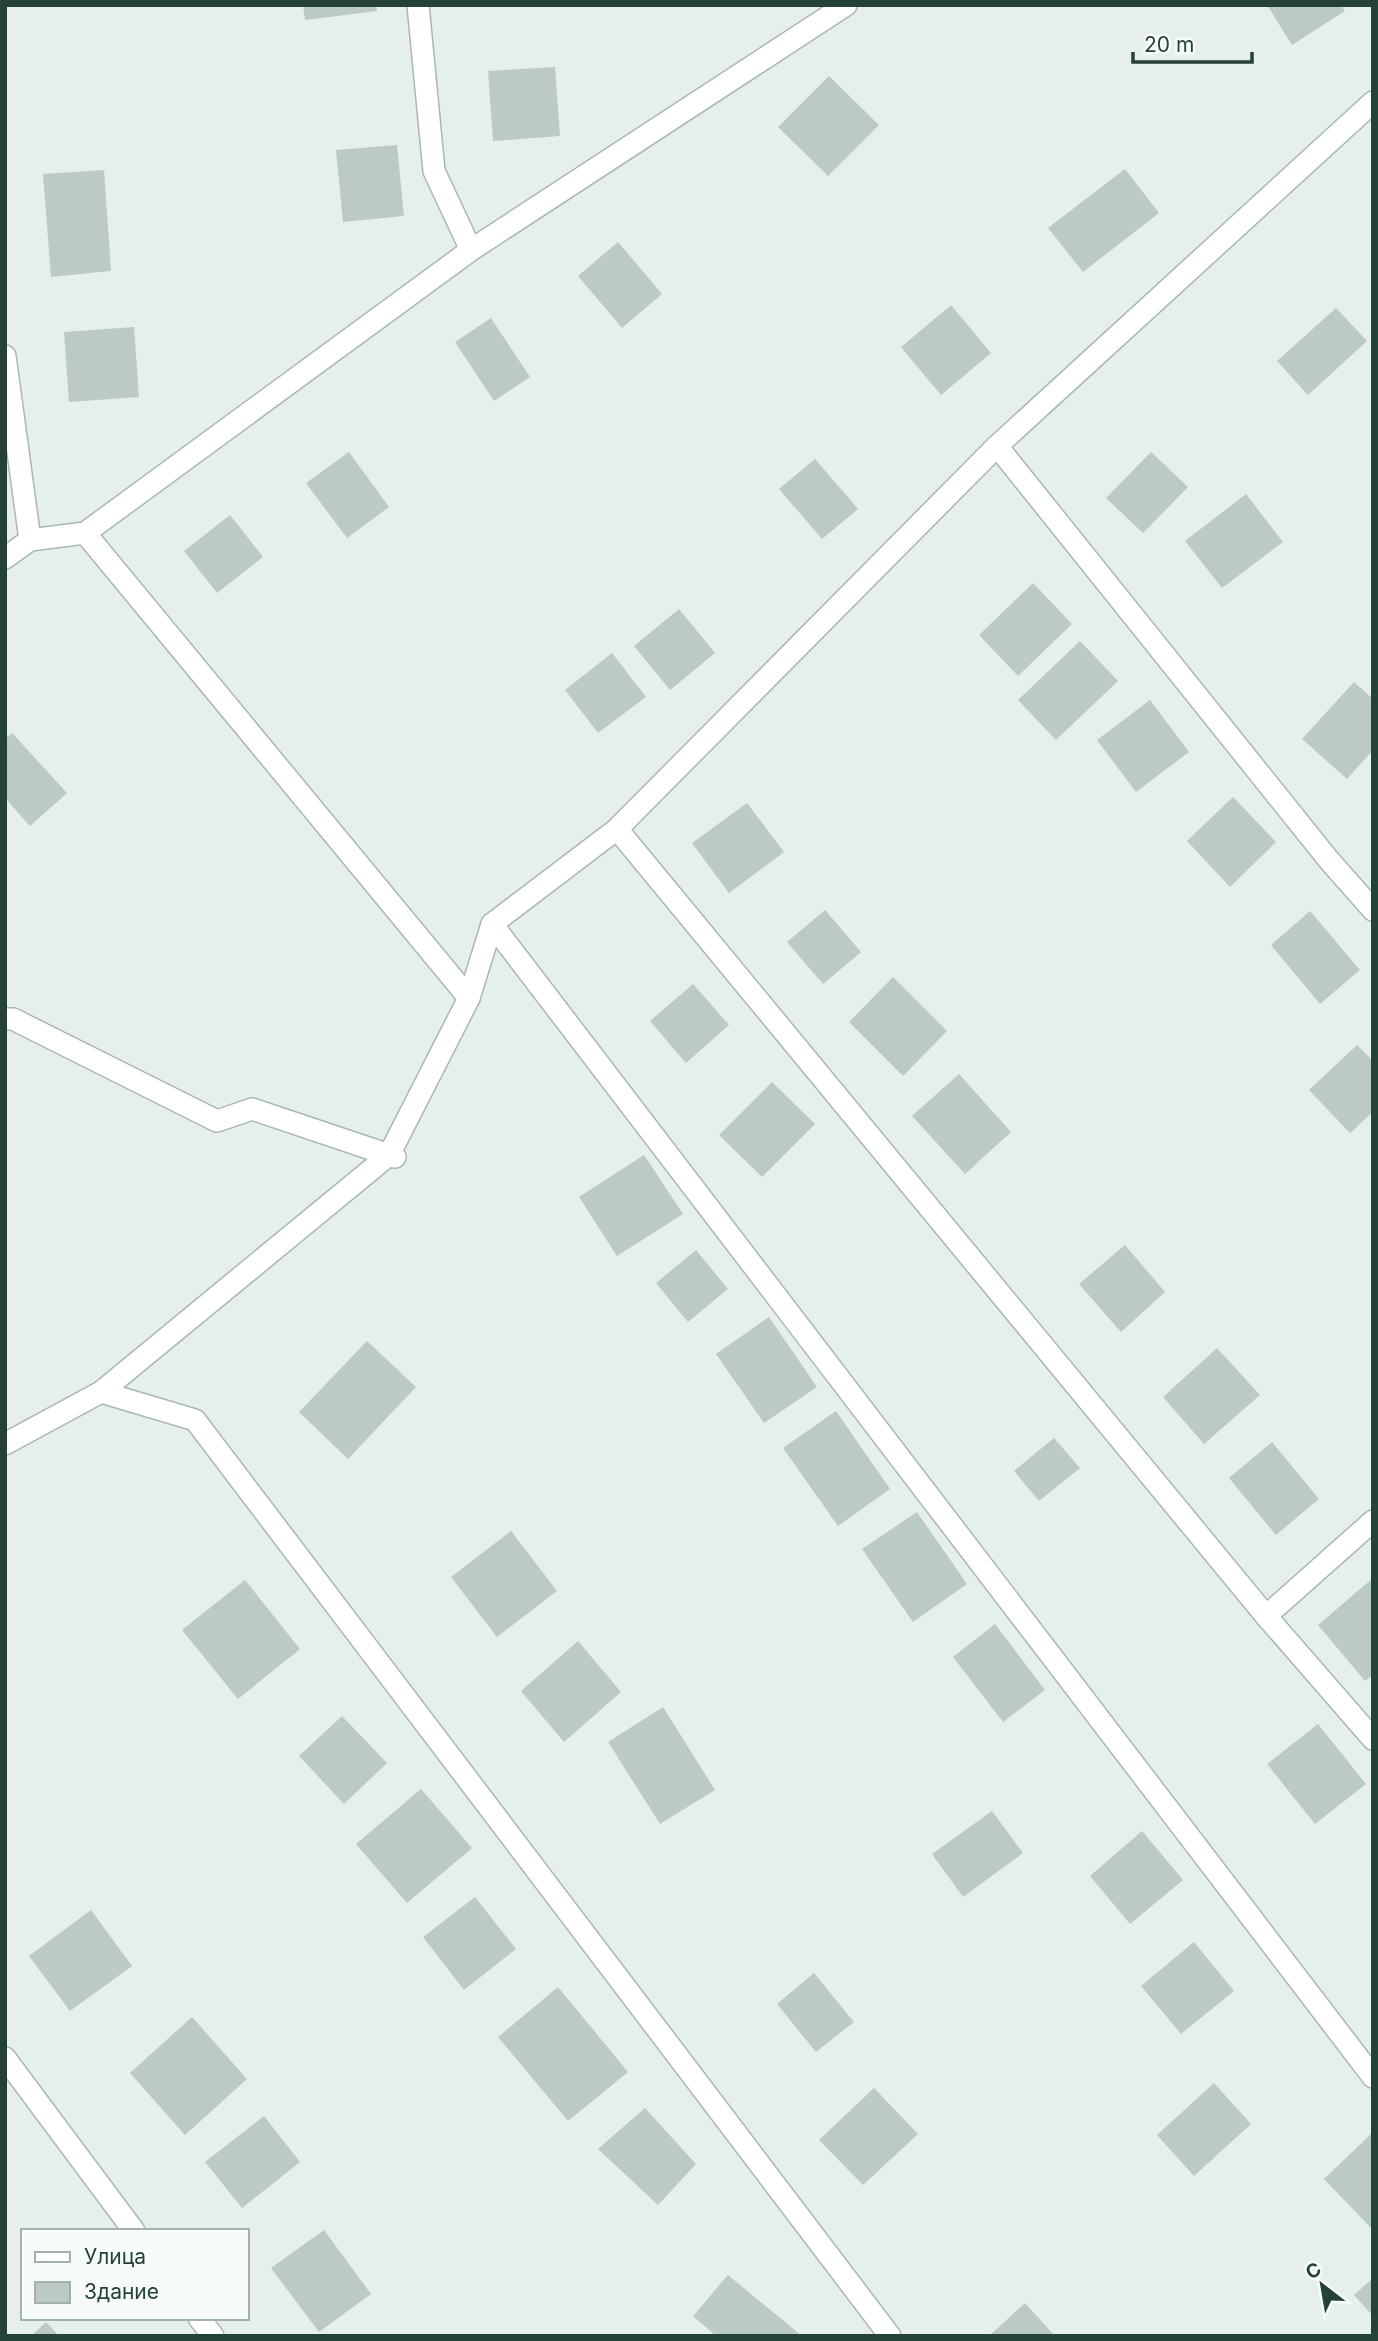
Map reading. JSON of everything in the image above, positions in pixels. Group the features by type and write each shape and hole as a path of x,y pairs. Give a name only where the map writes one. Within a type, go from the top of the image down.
{"street":[{"path":"418,5 434,171 471,250"},
{"path":"5,558 30,540 85,533 471,250 846,5"},
{"path":"5,1444 101,1392 392,1156 469,998 492,924 617,829 997,446 1373,102"},
{"path":"5,356 30,540"},
{"path":"997,446 1328,859 1373,909"},
{"path":"85,533 469,998"},
{"path":"617,829 1266,1616 1373,1739"},
{"path":"492,924 1373,2077"},
{"path":"5,1019 13,1020 217,1121 252,1109 392,1156"},
{"path":"101,1392 195,1420 890,2336"},
{"path":"1266,1616 1373,1521"},
{"path":"5,2059 132,2229"},
{"path":"201,2320 212,2336"}],"building":[{"path":"303,5 376,5 377,11 305,20"},
{"path":"1267,5 1341,5 1345,11 1292,45"},
{"path":"555,67 560,136 493,141 488,71"},
{"path":"829,76 879,125 828,176 778,127"},
{"path":"397,145 404,216 343,222 336,150"},
{"path":"1125,169 1159,213 1083,272 1048,228"},
{"path":"104,170 111,271 51,277 43,174"},
{"path":"618,242 662,294 622,328 578,276"},
{"path":"951,305 991,353 941,395 901,347"},
{"path":"1336,308 1367,341 1308,395 1277,361"},
{"path":"491,318 530,377 494,401 455,342"},
{"path":"134,327 139,397 69,402 64,332"},
{"path":"349,452 389,507 347,538 306,483"},
{"path":"1151,452 1188,487 1143,533 1106,498"},
{"path":"815,459 858,509 822,539 779,489"},
{"path":"1246,494 1283,542 1222,588 1185,541"},
{"path":"230,515 263,557 217,593 184,551"},
{"path":"1033,583 1072,624 1018,676 979,635"},
{"path":"679,609 715,653 670,690 634,646"},
{"path":"1080,641 1118,681 1056,740 1018,700"},
{"path":"612,653 646,697 598,733 565,690"},
{"path":"1354,682 1373,699 1373,750 1347,779 1302,739"},
{"path":"1150,700 1189,752 1136,792 1097,740"},
{"path":"12,733 67,793 30,826 5,798 5,739"},
{"path":"1233,797 1276,842 1230,887 1187,841"},
{"path":"747,803 784,852 729,893 692,843"},
{"path":"825,910 861,952 823,984 787,942"},
{"path":"1310,911 1360,970 1320,1004 1271,945"},
{"path":"893,977 947,1031 903,1076 849,1022"},
{"path":"693,984 729,1025 686,1063 650,1021"},
{"path":"1357,1045 1373,1061 1373,1112 1350,1133 1309,1090"},
{"path":"959,1074 1011,1132 965,1174 912,1116"},
{"path":"772,1082 815,1124 762,1177 719,1135"},
{"path":"644,1155 683,1214 617,1256 579,1197"},
{"path":"1125,1245 1165,1292 1121,1332 1079,1284"},
{"path":"696,1250 728,1289 688,1322 656,1283"},
{"path":"769,1317 817,1387 764,1423 716,1354"},
{"path":"367,1341 416,1387 348,1459 299,1412"},
{"path":"1217,1348 1260,1395 1204,1444 1163,1397"},
{"path":"836,1411 890,1489 838,1526 783,1448"},
{"path":"1054,1438 1080,1468 1039,1501 1014,1471"},
{"path":"1272,1442 1319,1499 1276,1535 1229,1478"},
{"path":"917,1512 967,1584 913,1622 862,1549"},
{"path":"511,1531 557,1591 497,1637 451,1577"},
{"path":"1373,1578 1373,1675 1365,1681 1318,1625"},
{"path":"245,1580 300,1649 238,1699 182,1630"},
{"path":"995,1624 1045,1690 1003,1722 953,1657"},
{"path":"578,1641 621,1692 564,1742 521,1691"},
{"path":"663,1707 715,1790 660,1824 608,1742"},
{"path":"342,1716 387,1763 344,1804 299,1756"},
{"path":"1318,1724 1366,1784 1315,1824 1267,1764"},
{"path":"421,1789 472,1848 407,1903 356,1844"},
{"path":"992,1811 1023,1853 963,1897 932,1854"},
{"path":"1142,1831 1183,1880 1130,1924 1090,1876"},
{"path":"475,1897 516,1949 464,1990 423,1937"},
{"path":"91,1910 132,1966 70,2011 29,1956"},
{"path":"1194,1942 1234,1991 1181,2034 1141,1986"},
{"path":"814,1973 854,2022 816,2052 777,2004"},
{"path":"558,1987 628,2072 568,2121 498,2037"},
{"path":"192,2017 247,2079 185,2135 130,2073"},
{"path":"1214,2083 1251,2124 1194,2176 1157,2135"},
{"path":"874,2088 918,2134 863,2185 819,2140"},
{"path":"645,2108 696,2164 658,2205 598,2149"},
{"path":"264,2116 300,2162 242,2208 205,2162"},
{"path":"1373,2135 1373,2230 1324,2179"},
{"path":"324,2230 371,2294 319,2332 271,2268"},
{"path":"728,2275 802,2336 716,2336 693,2316"},
{"path":"1373,2278 1373,2316 1354,2295"},
{"path":"1025,2303 1055,2336 989,2336"},
{"path":"46,2322 59,2336 31,2336"}]}
